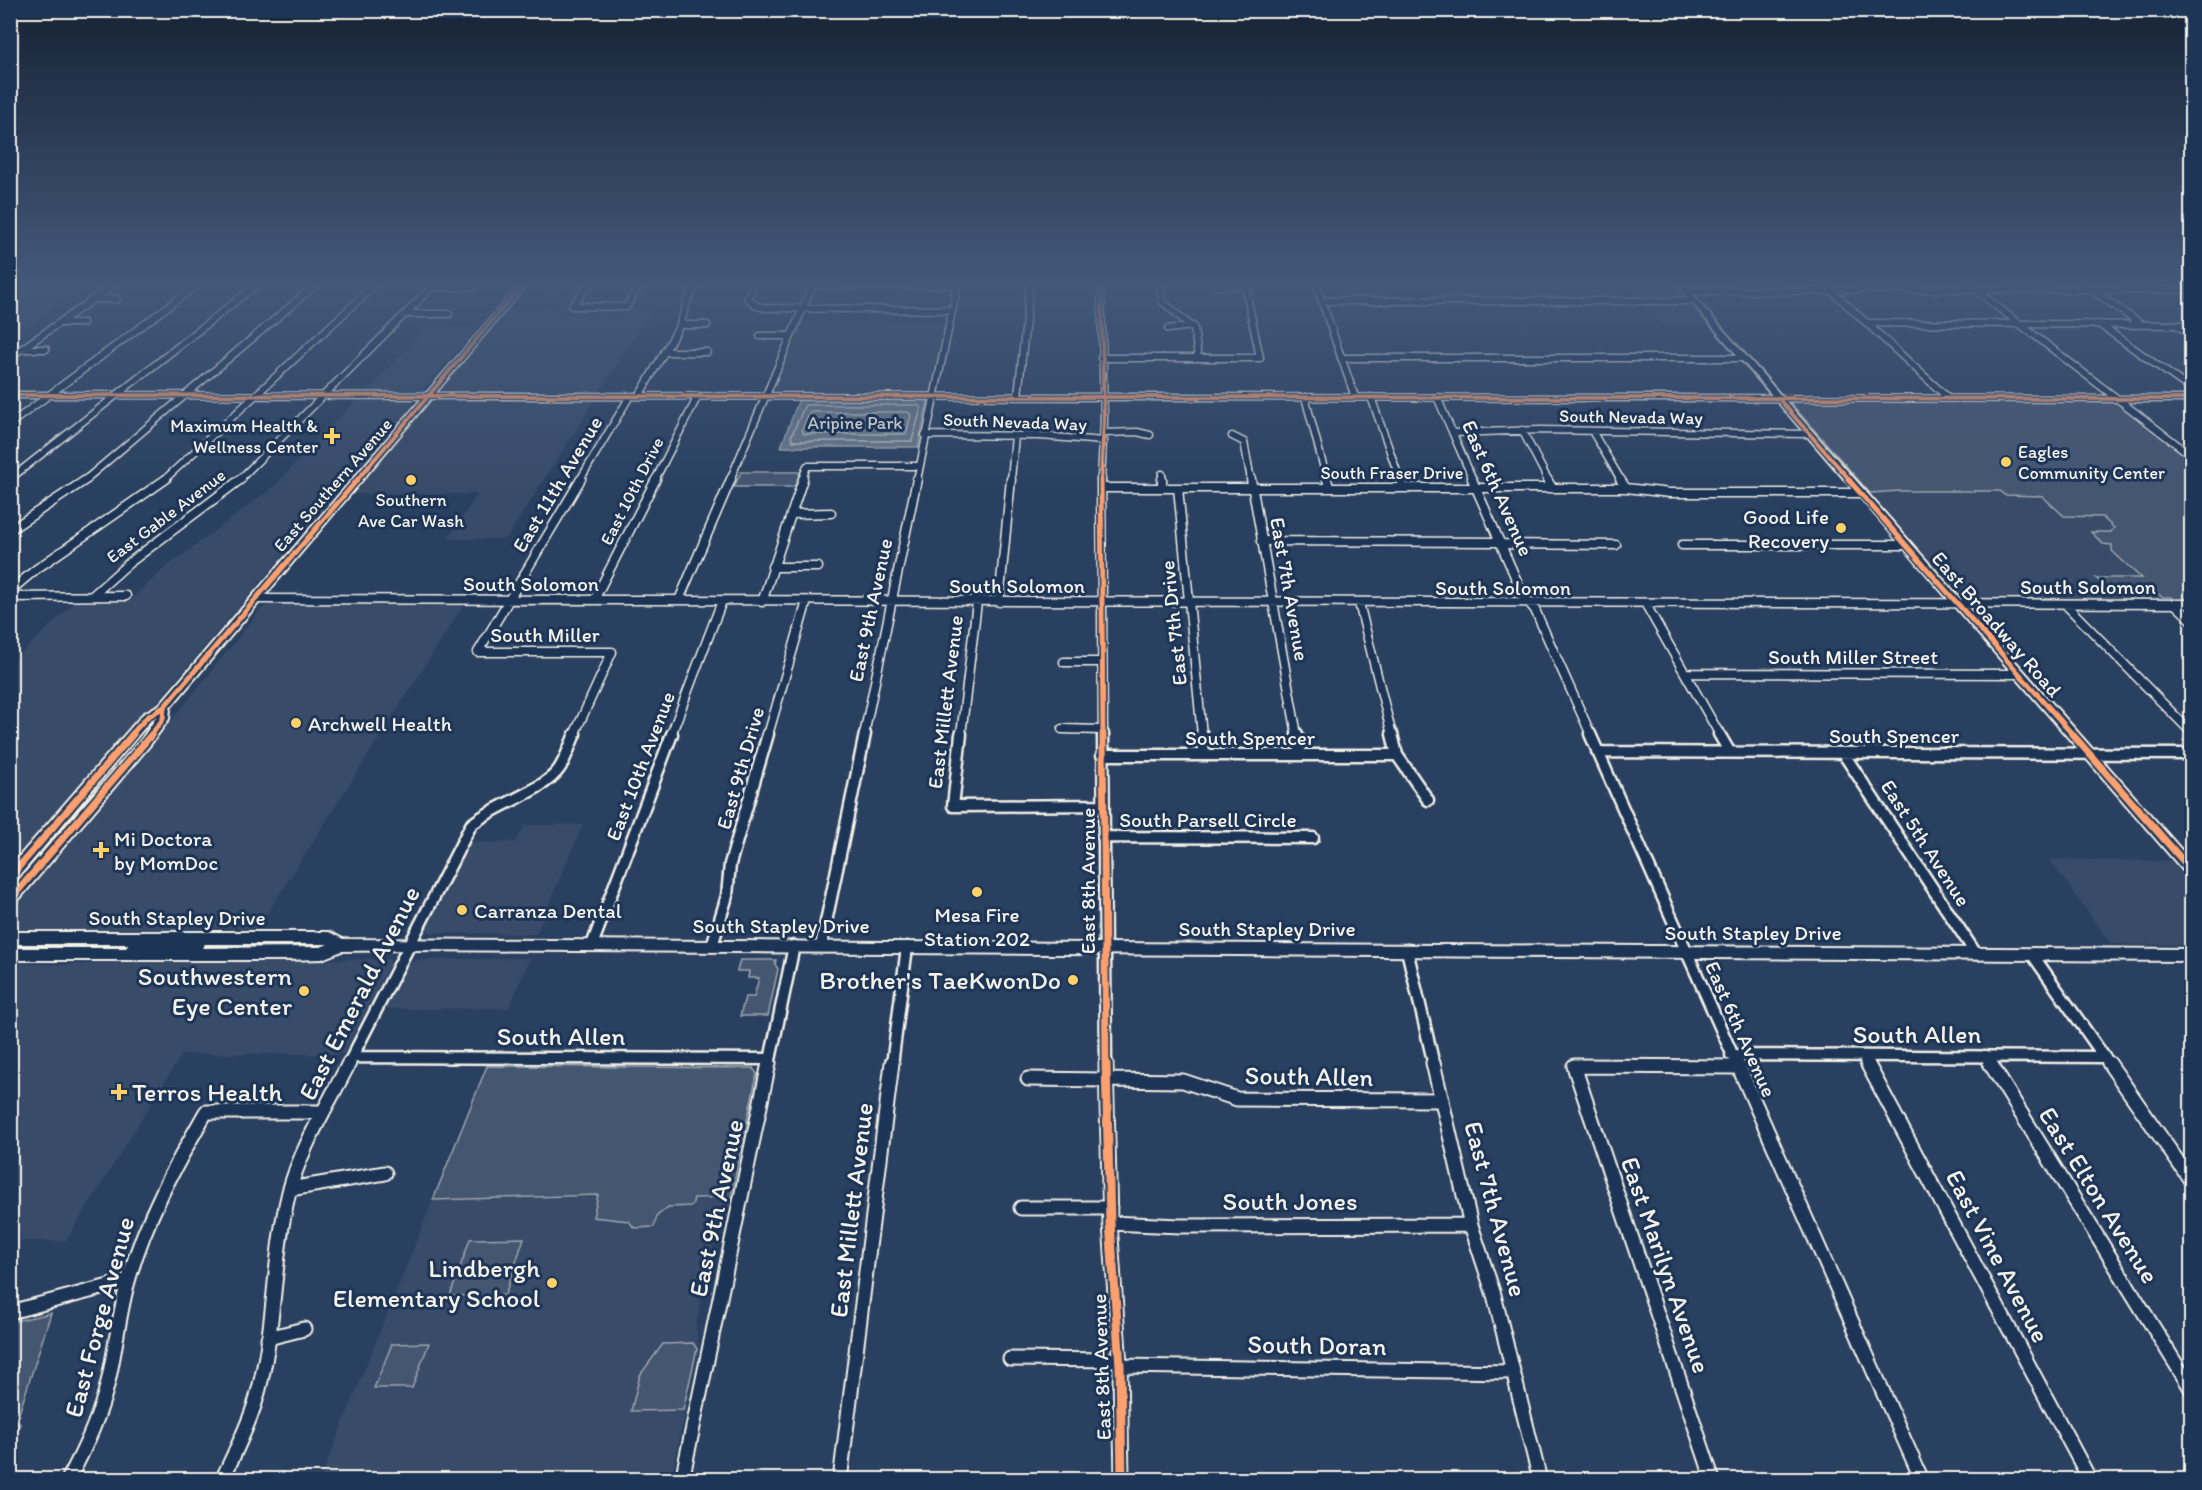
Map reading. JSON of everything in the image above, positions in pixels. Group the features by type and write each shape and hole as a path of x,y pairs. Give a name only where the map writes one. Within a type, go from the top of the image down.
{"main road":[{"name":"East Southern Avenue","path":"10,877 147,717 164,707 466,352"},
{"name":"East Broadway Road","path":"1737,352 2192,871"},
{"name":"East Southern Avenue","path":"10,900 163,719 164,707"},
{"path":"96,799 90,798 89,795 120,757 122,747"},
{"path":"57,844 58,832 78,808 81,802 78,799"},
{"name":"South Stapley Drive","path":"10,938 296,937 329,938 341,945"},
{"path":"231,955 253,947 286,946 291,944 296,937"},
{"path":"108,955 130,948 154,947 161,945 168,938"},
{"path":"155,956 163,949 192,946 213,939"},
{"name":"South Stapley Drive","path":"10,954 155,956 321,953 341,945 409,944 2192,955"}],"street":[{"path":"10,424 107,352"},
{"path":"10,479 173,352"},
{"path":"10,530 68,493 105,465 238,352"},
{"path":"10,591 34,570 164,480 303,352"},
{"name":"East Gable Avenue","path":"92,596 113,574 215,502 247,473 367,352"},
{"path":"639,396 664,352 707,352"},
{"path":"679,600 784,352"},
{"name":"East 9th Avenue","path":"821,946 943,352"},
{"path":"1018,396 1023,352"},
{"name":"East 8th Avenue","path":"1101,352 1104,437 1101,488 1106,1079 1110,1223 1120,1363 1122,1479"},
{"path":"1197,352 1198,358"},
{"path":"1101,358 1260,358 1259,352"},
{"path":"1339,352 1355,397"},
{"path":"1898,352 1948,398"},
{"path":"2057,352 2192,456"},
{"path":"2138,352 2192,390"},
{"path":"1341,358 1743,358"},
{"path":"10,395 2192,399"},
{"name":"East 11th Avenue","path":"478,652 630,396"},
{"name":"East 10th Drive","path":"594,600 698,396"},
{"path":"1305,397 1329,487"},
{"path":"1371,397 1403,488"},
{"name":"East 6th Avenue","path":"1437,397 1524,597 1535,610 1731,1055 1922,1479"},
{"path":"1522,430 1552,488"},
{"name":"South Nevada Way","path":"1452,433 1522,430 1809,434"},
{"path":"1592,431 1626,488"},
{"name":"South Nevada Way","path":"925,435 1104,437 1137,432 1150,435"},
{"path":"999,602 1015,436"},
{"name":"East 7th Avenue","path":"1232,436 1244,442 1301,755"},
{"path":"762,602 807,466 919,466"},
{"path":"1162,474 1162,488"},
{"name":"South Fraser Drive","path":"1101,488 1626,488 1670,493 1862,493"},
{"name":"East 7th Drive","path":"1178,488 1204,755"},
{"path":"791,514 831,513"},
{"path":"1261,541 1616,544"},
{"path":"1682,545 1907,545"},
{"path":"772,567 818,567"},
{"path":"10,597 126,596"},
{"name":"South Solomon","path":"256,598 762,602 2192,604"},
{"name":"East 10th Avenue","path":"592,945 722,601"},
{"name":"East 9th Drive","path":"712,946 727,896 730,864 807,601"},
{"name":"East Millett Avenue","path":"977,602 953,806 1103,805"},
{"path":"1359,603 1397,755 1428,800"},
{"path":"1645,603 1729,752"},
{"path":"2065,604 2192,733"},
{"path":"2175,604 2192,620"},
{"name":"South Miller","path":"478,652 612,652"},
{"name":"East Emerald Avenue","path":"222,1479 256,1400 268,1338 274,1264 290,1189 323,1112 471,825 492,809 547,782 559,769 612,652"},
{"path":"1064,662 1102,662"},
{"name":"South Miller Street","path":"1685,673 2020,674"},
{"path":"1062,729 1102,730"},
{"name":"South Spencer","path":"1597,752 2192,754"},
{"name":"East 5th Avenue","path":"1843,753 1976,954"},
{"name":"South Spencer","path":"1102,755 1397,755"},
{"name":"South Parsell Circle","path":"1103,837 1313,838"},
{"name":"East 9th Avenue","path":"682,1479 794,946"},
{"name":"East Millett Avenue","path":"840,1479 907,947"},
{"name":"East 7th Avenue","path":"1407,950 1471,1225 1494,1295 1540,1479"},
{"path":"2032,954 2192,1182"},
{"name":"South Allen","path":"1731,1055 2103,1057"},
{"name":"East Vine Avenue","path":"1863,1056 2090,1479"},
{"name":"East Elton Avenue","path":"1985,1056 2192,1390"},
{"name":"South Allen","path":"352,1057 770,1059"},
{"name":"East Marilyn Avenue","path":"1713,1479 1574,1066 1737,1067"},
{"name":"South Allen","path":"1028,1079 1183,1081 1237,1099 1442,1100"},
{"name":"East Forge Avenue","path":"68,1479 92,1432 103,1401 128,1281 143,1234 163,1188 206,1112 323,1112"},
{"path":"290,1189 386,1173"},
{"path":"1021,1208 1110,1208"},
{"name":"South Jones","path":"1110,1223 1180,1226 1471,1225"},
{"path":"10,1312 128,1281"},
{"path":"268,1338 304,1329"},
{"name":"South Doran","path":"1010,1359 1513,1372"}],"shaded area":[{"path":"404,352 457,352 422,391 366,392"},
{"path":"473,352 625,352 599,393 441,393 441,390"},
{"path":"785,352 943,352 933,397 766,396"},
{"path":"443,398 596,398 506,539 447,539 478,494 354,494 430,403"},
{"path":"356,400 412,400 414,403 11,872 11,663 79,598 131,599 165,568 273,487"},
{"path":"1789,401 2118,402 2191,459 2191,601 2176,601 2171,597 2162,597 2154,590 2108,590 2096,578 2141,578 2112,551 2112,545 2103,544 2091,532 2111,532 2114,528 2102,517 2064,516 2042,496 2004,495 2000,491 1870,493"},
{"path":"741,472 800,472 796,484 792,487 734,487"},
{"path":"2000,491 2039,495 2064,516 2102,517 2114,528 2111,532 2176,601 1965,600 1870,493"},
{"path":"273,603 465,603 258,928 189,928 160,931 11,931 11,910 99,809 108,793 154,742 262,608"},
{"path":"525,825 583,825 536,934 425,931 424,927 468,843 516,842"},
{"path":"2049,859 2171,861 2191,884 2191,945 2111,944"},
{"path":"530,958 509,1008 385,1009 406,966 415,960"},
{"path":"390,960 390,965 344,1054 182,1054 66,1241 11,1241 11,963 68,965"},
{"path":"740,960 776,960 775,964 778,969 768,1016 740,1016 745,997 754,997 759,978 748,978 749,971 737,971"},
{"name":"Lindbergh Elementary School","path":"487,1066 752,1068 757,1074 726,1219 714,1242 696,1323 698,1349 671,1479 320,1480"},
{"path":"487,1066 753,1068 757,1074 731,1197 694,1198 692,1206 668,1207 657,1216 654,1227 634,1228 629,1221 593,1217 598,1195 433,1200"},
{"path":"524,1238 505,1295 450,1296 470,1239"},
{"path":"51,1313 16,1423 20,1423 18,1429 14,1430 11,1442 11,1322"},
{"path":"429,1343 412,1388 374,1388 392,1344"},
{"path":"693,1343 697,1349 683,1410 631,1411 640,1375 663,1344"}],"water":[{"name":"Aripine Park","path":"799,399 926,399 928,401 918,447 781,447"}],"cycle path":[{"path":"10,877 147,717 164,707 466,352"},
{"path":"1103,352 1104,447 1101,462 1105,1022 1110,1223 1120,1366 1122,1480"},
{"path":"10,395 2192,399"},
{"path":"1778,398 2192,871"},
{"path":"10,900 146,742 163,719 164,707"}],"place":[{"name":"Maximum Health & Wellness Center","path":"332,436"},
{"name":"Eagles Community Center","path":"2006,462"},
{"name":"Southern Ave Car Wash","path":"411,480"},
{"name":"Good Life Recovery","path":"1841,528"},
{"name":"Archwell Health","path":"296,723"},
{"name":"Mi Doctora by MomDoc","path":"101,850"},
{"name":"Mesa Fire Station 202","path":"977,892"},
{"name":"Carranza Dental","path":"462,910"},
{"name":"Brother's TaeKwonDo","path":"1073,980"},
{"name":"Southwestern Eye Center","path":"304,991"},
{"name":"Terros Health","path":"119,1092"},
{"name":"Lindbergh Elementary School","path":"552,1283"}]}
